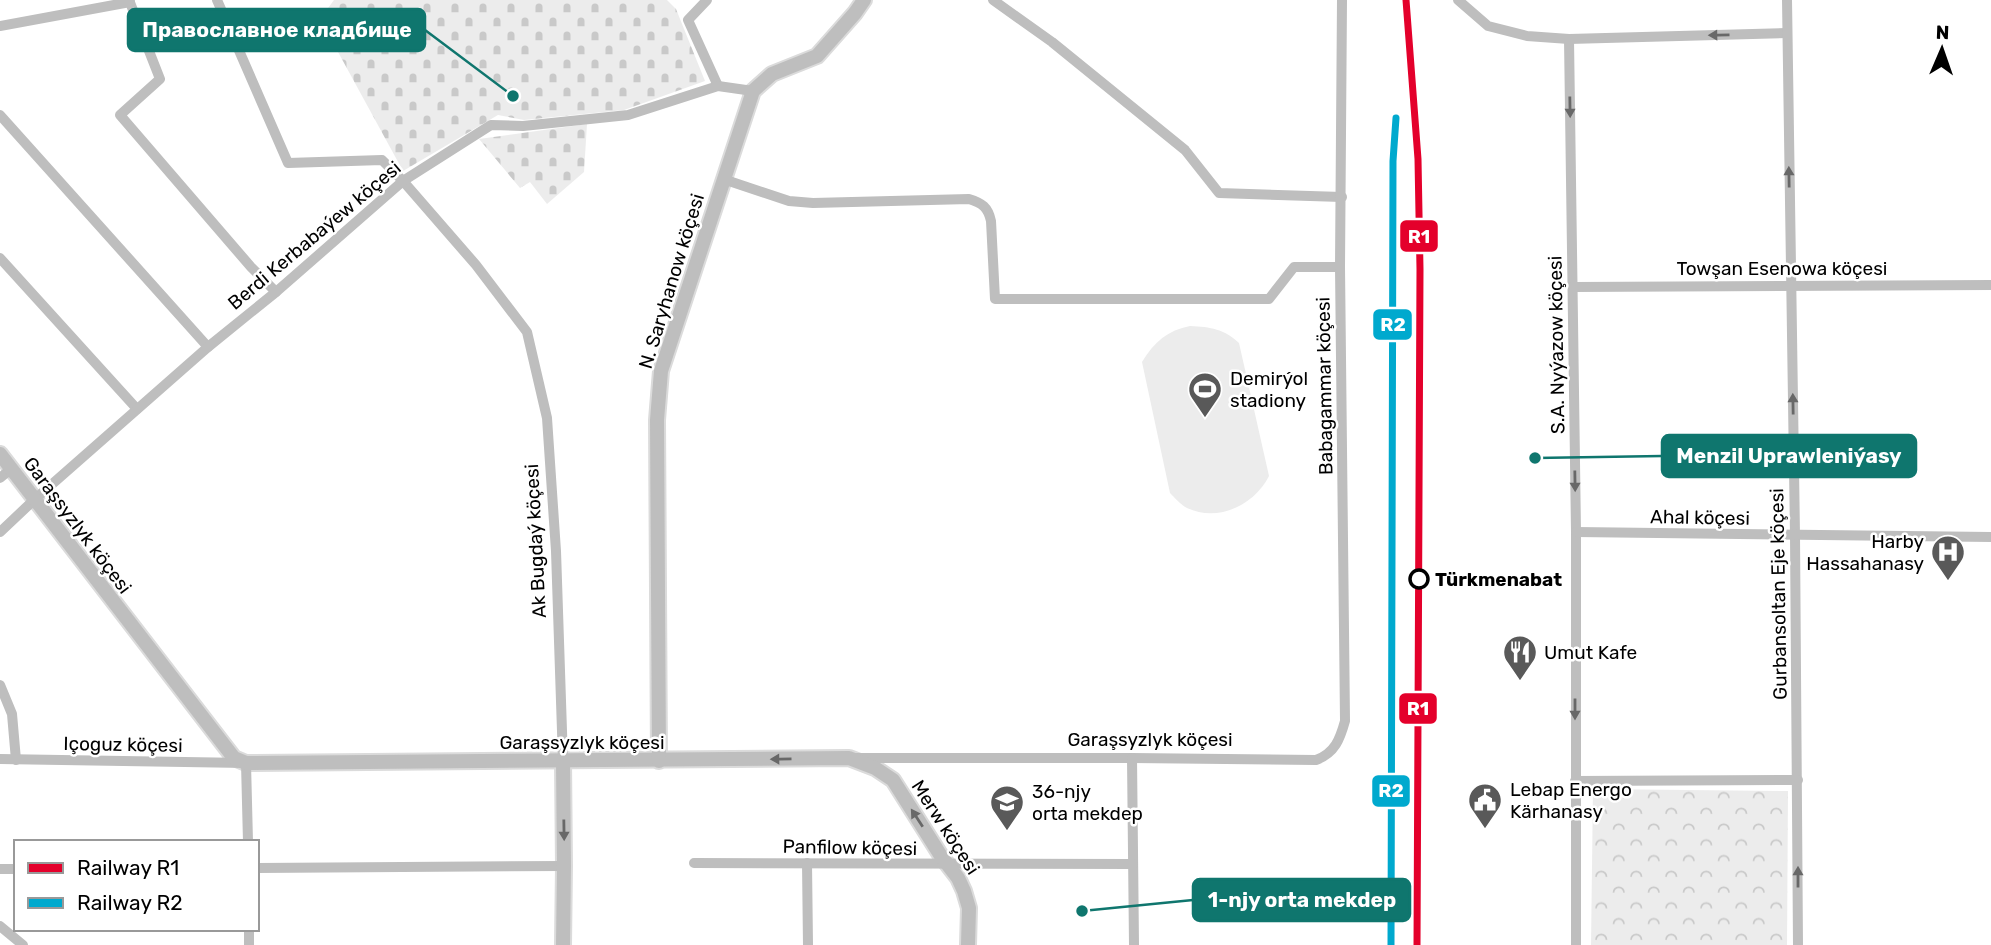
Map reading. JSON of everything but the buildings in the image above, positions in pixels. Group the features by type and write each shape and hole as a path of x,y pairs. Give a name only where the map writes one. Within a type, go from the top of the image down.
{"main road":[{"path":"753,91 772,74 817,55 864,0"},
{"name":"N. Saryhanow köçesi","path":"659,761 657,420 661,371 753,91"},
{"name":"Garaşsyzlyk köçesi","path":"0,454 6,474 34,500 234,758 246,763 849,758"},
{"name":"Merw köçesi","path":"849,758 875,768 893,780 958,878 969,908 968,945"},
{"name":"Ak Bugdaý köçesi","path":"563,761 563,945"}],"street":[{"name":"Ak Bugdaý köçesi","path":"217,0 288,163 382,160 476,265 527,332 547,418 556,551 563,761"},
{"path":"707,0 688,20 718,86"},
{"path":"993,0 1052,42 1185,150 1219,193 1342,197"},
{"name":"Babagammar köçesi","path":"1316,760 1325,757 1334,748 1345,721 1340,267 1342,0"},
{"path":"1458,0 1488,26 1527,36 1569,38 1787,33"},
{"name":"Gurbansoltan Eje köçesi","path":"1787,0 1798,945"},
{"path":"0,26 130,1 160,79 120,115 251,267 276,292"},
{"name":"S.A. Nyýazow köçesi","path":"1569,38 1576,532 1576,945"},
{"name":"Berdi Kerbabaýew köçesi","path":"0,532 208,347 276,292 403,181 491,125 523,126 628,115 718,86 753,91"},
{"path":"0,115 208,347"},
{"path":"723,179 789,201 813,203 969,199 981,203 988,210 991,221 995,299 1269,299 1294,267 1340,267"},
{"path":"0,258 137,409"},
{"name":"Towşan Esenowa köçesi","path":"1573,287 1991,285"},
{"name":"Ahal köçesi","path":"1576,532 1991,537"},
{"path":"0,685 12,714 16,760"},
{"name":"Garaşsyzlyk köçesi","path":"849,758 1316,760"},
{"path":"1132,758 1134,945"},
{"name":"Içoguz köçesi","path":"0,759 246,763"},
{"path":"246,763 248,840"},
{"path":"1575,781 1798,780"},
{"name":"Panfilow köçesi","path":"694,863 1133,864"},
{"path":"807,863 808,945"},
{"path":"259,868 564,866"},
{"path":"0,926 23,945"}],"green space":[{"path":"334,0 667,0 676,9 705,81 624,110 524,120 498,115 403,171 320,19"},
{"path":"587,124 584,172 547,204 530,182 520,188 479,139"},
{"name":"Demirýol stadiony","path":"1190,326 1217,330 1239,343 1269,476 1255,495 1223,512 1199,512 1187,508 1170,493 1142,362 1162,338 1175,330"},
{"path":"1593,789 1788,791 1787,945 1591,945"}],"rail line":[{"name":"R1","path":"1406,0 1418,159 1420,269 1417,945"},
{"name":"R2","path":"1391,945 1393,161 1396,118"}],"place":[{"name":"Православное кладбище","path":"513,96"},
{"name":"Demirýol stadiony","path":"1205,419"},
{"name":"Menzil Uprawleniýasy","path":"1535,458"},
{"name":"Türkmenabat","path":"1419,579"},
{"name":"Harby Hassahanasy","path":"1948,582"},
{"name":"Umut Kafe","path":"1520,682"},
{"name":"Lebap Energo Kärhanasy","path":"1485,830"},
{"name":"36-njy orta mekdep","path":"1007,832"},
{"name":"1-njy orta mekdep","path":"1082,911"}]}
